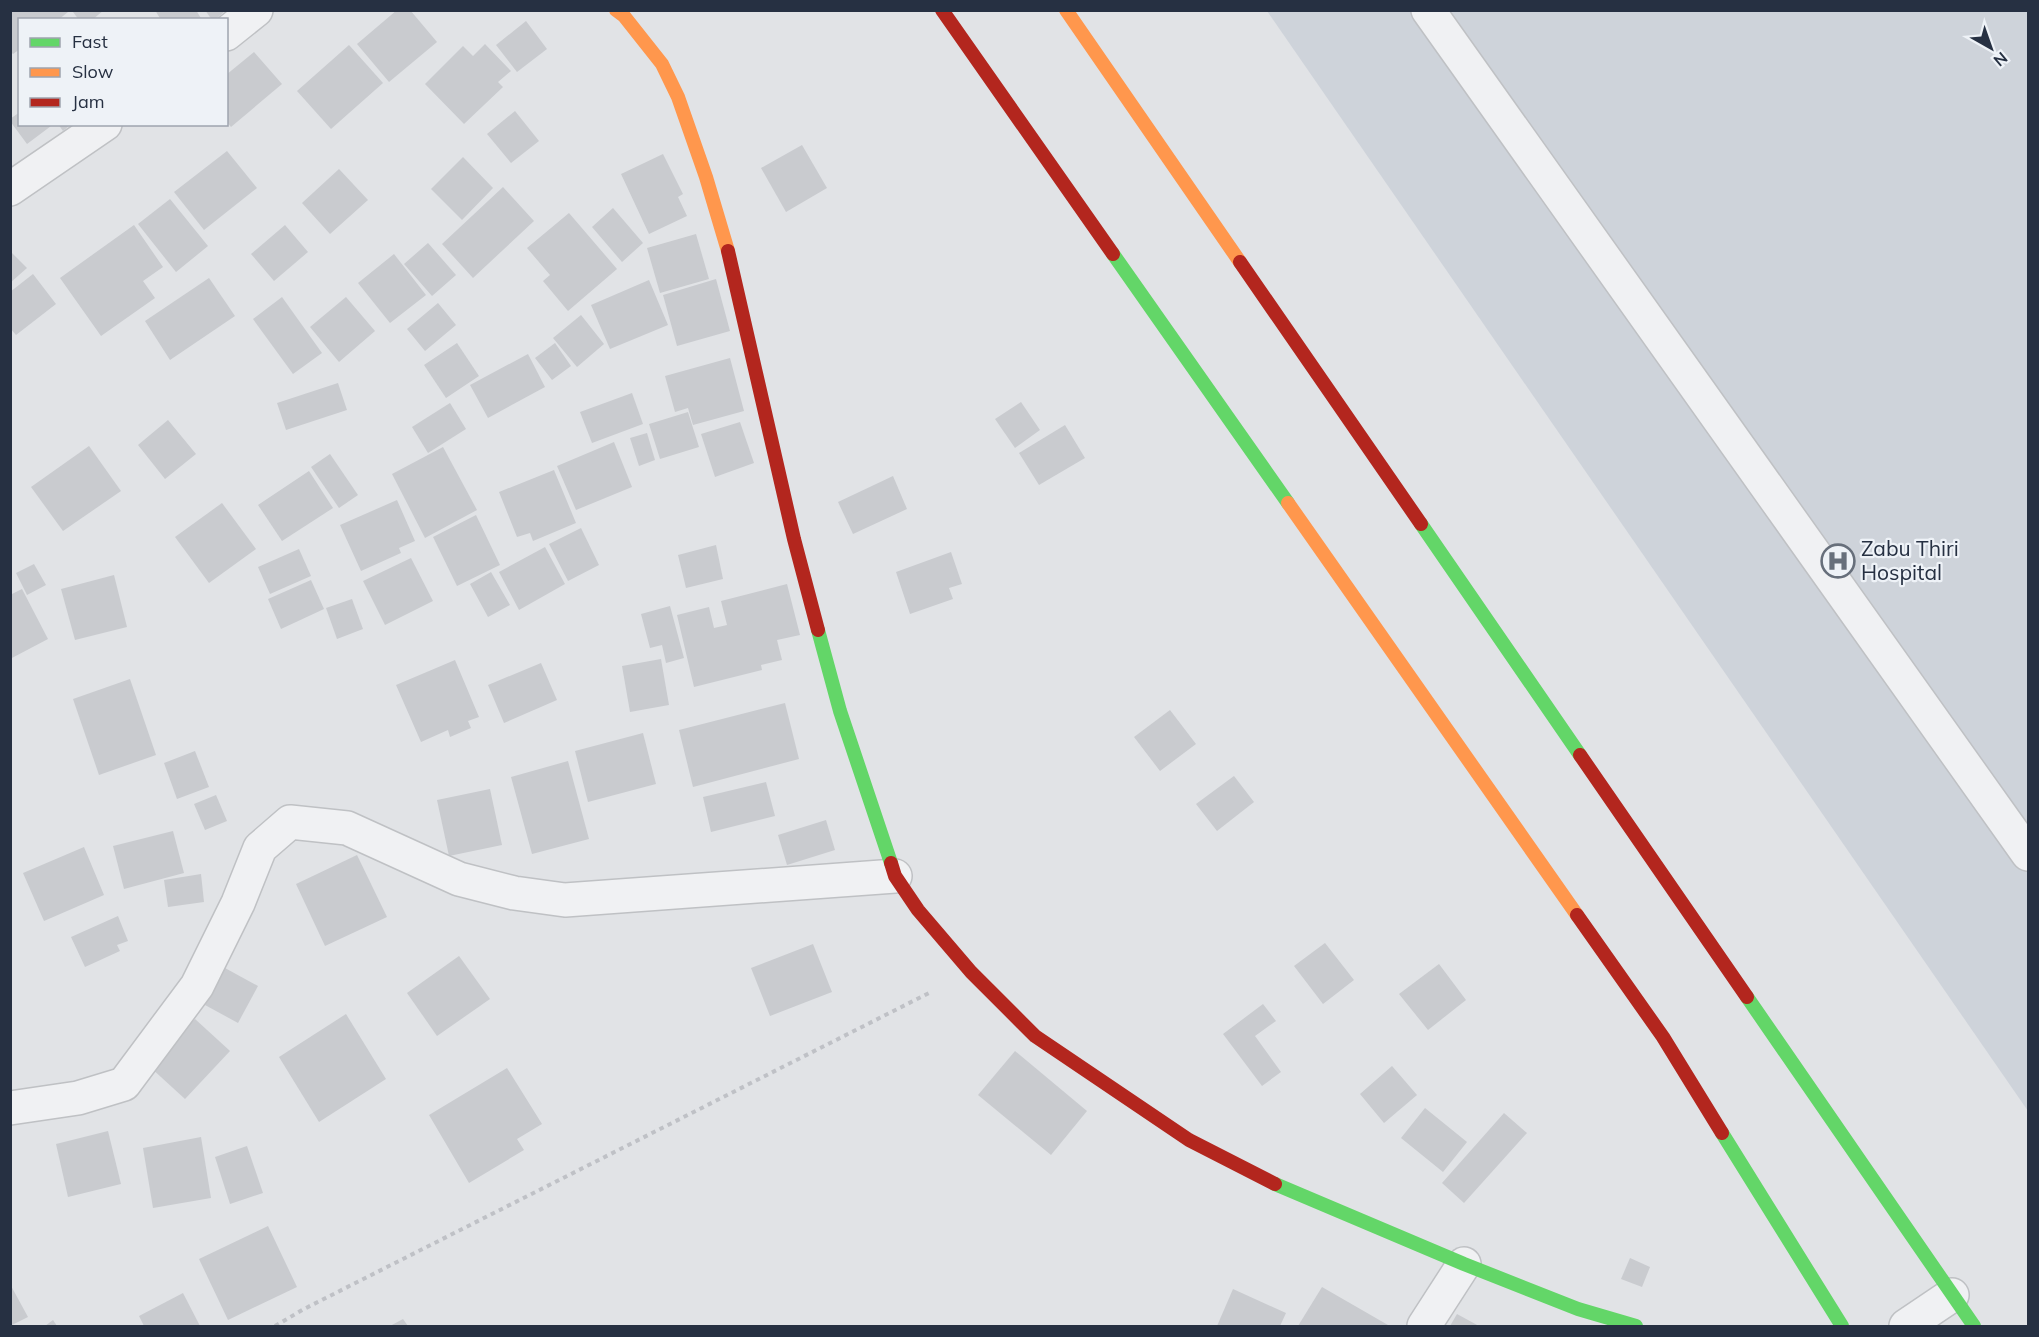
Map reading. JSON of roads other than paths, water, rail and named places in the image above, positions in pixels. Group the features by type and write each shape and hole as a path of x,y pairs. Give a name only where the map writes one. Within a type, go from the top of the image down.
{"main road":[{"path":"616,10 624,16 662,64 678,98 706,177 733,267 794,539 840,711 895,876 918,910 971,972 1035,1036 1189,1140 1291,1192 1464,1264 1578,1309 1636,1326"},
{"path":"942,10 1663,1037 1842,1326"},
{"path":"1066,10 1974,1326"}],"street":[{"path":"228,32 256,10"},
{"path":"1428,10 2028,854"},
{"path":"10,189 102,126"},
{"path":"10,1108 78,1098 124,1084 197,986 238,903 260,848 290,822 347,828 459,879 514,893 565,900 895,876"},
{"path":"1424,1326 1464,1264"},
{"path":"1906,1326 1952,1294"}],"place":[{"name":"Zabu Thiri Hospital","path":"1838,561"}]}
